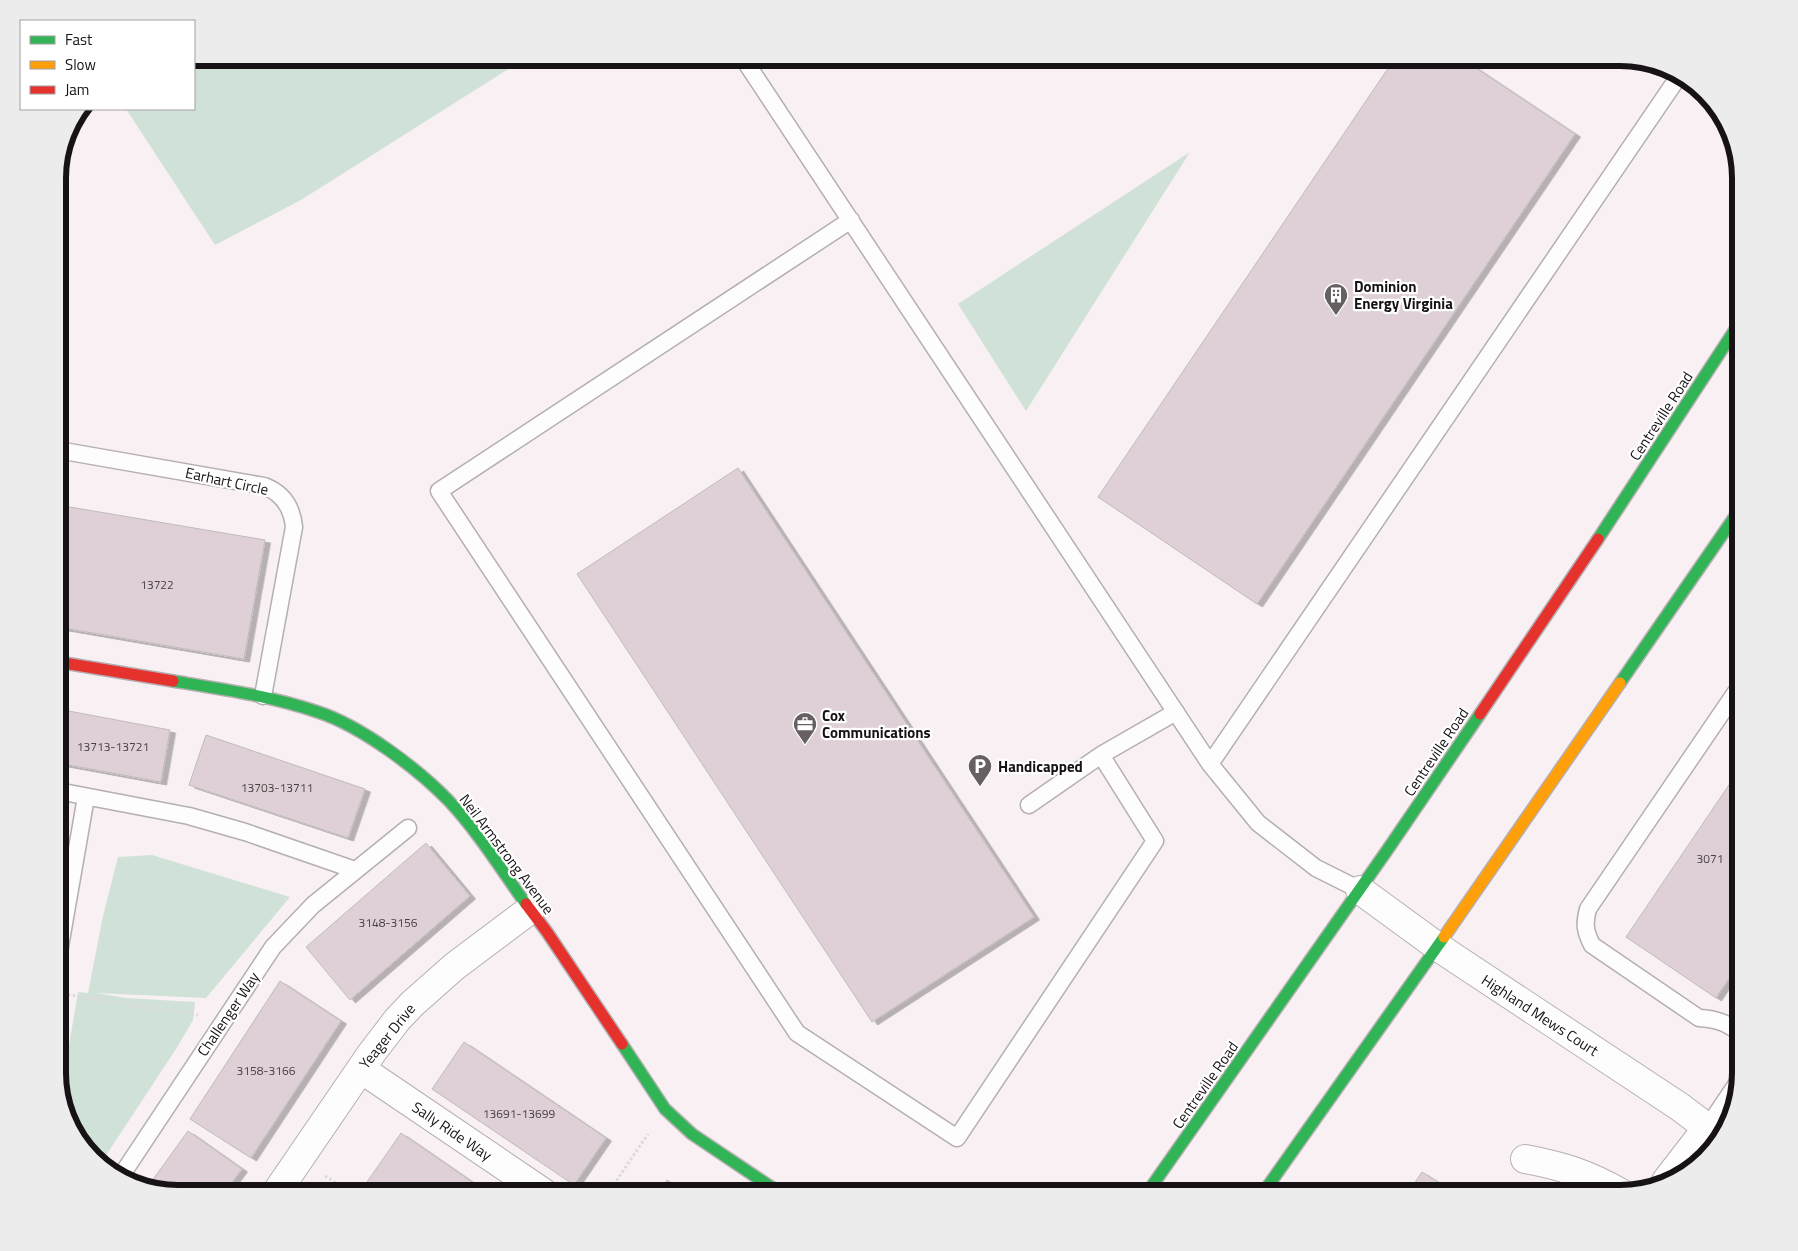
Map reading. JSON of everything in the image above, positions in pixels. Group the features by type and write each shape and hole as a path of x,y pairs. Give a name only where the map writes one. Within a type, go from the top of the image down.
{"main road":[{"name":"Centreville Road","path":"1153,1185 1360,890 1606,529 1732,334"},
{"path":"1269,1185 1438,947 1732,521"},
{"name":"Neil Armstrong Avenue","path":"66,663 263,696 319,712 371,739 397,756 426,779 449,801 489,850 502,871 531,909 665,1109 692,1134 767,1185"}],"street":[{"name":"Highland Mews Court","path":"1360,890 1438,947 1680,1107 1714,1133"},
{"name":"Yeager Drive","path":"282,1185 385,1035 412,1004 455,966 531,909"},
{"name":"Sally Ride Way","path":"361,1069 531,1185"},
{"path":"1679,1168 1714,1133"},
{"path":"1525,1159 1562,1166 1589,1176 1606,1185"}],"lane":[{"path":"748,66 1210,764 1258,823 1316,868 1360,890"},
{"path":"1210,764 1675,81"},
{"path":"851,220 439,491 797,1033 957,1138 1154,841 1101,755"},
{"name":"Earhart Circle","path":"66,451 264,486 280,495 291,510 294,527 263,696"},
{"path":"1029,805 1101,755 1176,712"},
{"path":"1732,712 1588,909 1585,921 1587,934 1592,945 1699,1018 1714,1019 1732,1027"},
{"path":"66,793 188,816 244,832 355,870"},
{"path":"66,912 86,797"},
{"name":"Challenger Way","path":"124,1171 273,947 313,905 408,828"},
{"path":"1714,1133 1726,1107"}],"path":[{"path":"66,994 196,1015 219,1029"},
{"path":"614,1185 665,1109"}],"green space":[{"path":"195,66 513,66 301,200 215,245 127,110 195,110"},
{"path":"1190,152 1026,411 958,304"},
{"path":"152,855 290,897 206,998 96,993 126,998 195,1002 193,1020 105,1157 89,1141 75,1116 67,1087 66,1063 78,992 88,993 103,916 118,857"}],"building":[{"name":"Dominion Energy Virginia","path":"1390,66 1473,66 1575,134 1257,604 1098,497"},
{"name":"Cox Communications","path":"738,468 1034,917 872,1022 577,574"},
{"path":"66,506 265,540 244,659 66,628"},
{"path":"66,710 170,730 161,782 66,764"},
{"path":"206,735 365,789 348,838 189,785"},
{"path":"1732,780 1732,974 1716,998 1626,937"},
{"path":"426,843 470,896 350,1000 306,947"},
{"path":"280,981 341,1021 251,1158 190,1119"},
{"path":"464,1042 606,1138 574,1185 432,1089"},
{"path":"188,1131 242,1169 230,1185 178,1185 152,1182"},
{"path":"401,1133 476,1185 371,1185 367,1182"},
{"path":"1422,1172 1442,1185 1413,1185"},
{"path":"667,1180 675,1185 664,1185"}],"traffic: fast":[{"path":"1598,539 1732,334"},
{"path":"1620,683 1732,521"},
{"path":"173,681 300,706 335,718 388,749 436,788 460,813 480,838 526,904"},
{"path":"1153,1185 1388,849 1480,714"},
{"path":"1269,1185 1444,937"},
{"path":"622,1044 665,1109 692,1134 768,1185"}],"traffic: slow":[{"path":"1444,937 1620,683"}],"traffic: jam":[{"path":"1480,714 1598,539"},
{"path":"66,663 173,681"},
{"path":"526,904 622,1044"}],"place":[{"name":"Dominion Energy Virginia","path":"1336,316"},
{"name":"Cox Communications","path":"805,745"},
{"name":"Handicapped","path":"980,787"}]}
